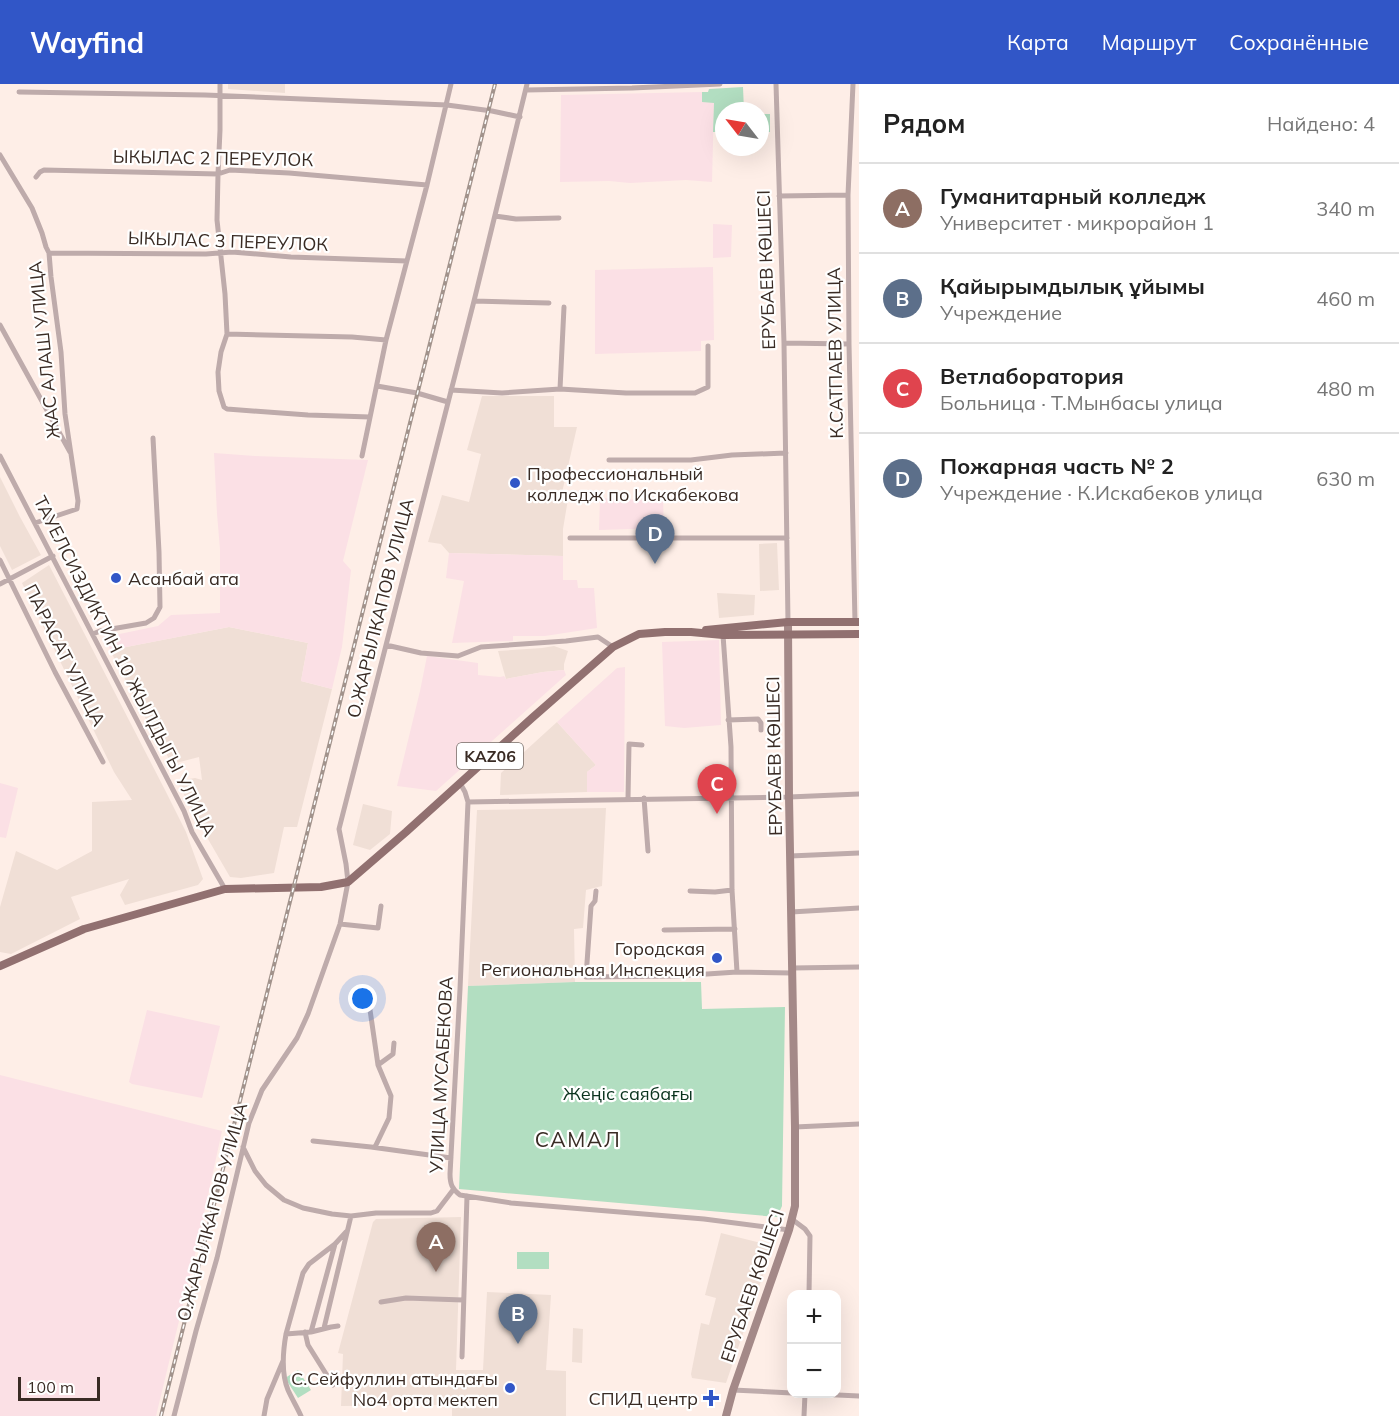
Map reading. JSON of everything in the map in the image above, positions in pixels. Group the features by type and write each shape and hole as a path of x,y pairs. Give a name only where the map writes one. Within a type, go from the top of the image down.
{"main road":[{"name":"KАZ06","path":"348,882 613,647 639,634 691,632 788,622 857,622"},
{"name":"ЕРУБАЕВ КӨШЕСІ","path":"726,1416 793,1220 795,1206 788,622"},
{"name":"KАZ06","path":"691,632 723,636 859,634"},
{"path":"0,966 84,929 225,889 321,887 348,882"}],"street":[{"path":"220,84 217,220 227,334 218,372 219,392 225,408 308,415 370,417"},
{"path":"362,456 386,340 451,84"},
{"path":"527,87 632,88 720,84"},
{"name":"ЕРУБАЕВ КӨШЕСІ","path":"776,84 784,343 788,622"},
{"name":"К.САТПАЕВ УЛИЦА","path":"853,84 848,195 849,344 857,622"},
{"name":"О.ЖАРЫЛКАПОВ УЛИЦА","path":"174,1416 217,1258 249,1123 262,1090 297,1038 308,1014 340,924 348,882 339,829 527,87"},
{"path":"19,92 219,96 447,105 519,117"},
{"name":"ЖАС АЛАШ УЛИЦА","path":"0,155 32,208 49,253 61,352 65,414 78,501 76,509 35,523"},
{"name":"ЫКЫЛАС 2 ПЕРЕУЛОК","path":"36,177 44,170 218,174 230,170 289,172 427,185"},
{"path":"778,196 848,195"},
{"path":"495,216 516,219 559,218"},
{"name":"ЫКЫЛАС 3 ПЕРЕУЛОК","path":"49,253 232,252 407,261"},
{"path":"474,301 549,303"},
{"path":"560,389 564,307"},
{"path":"0,325 72,456"},
{"path":"227,334 386,340"},
{"path":"784,343 849,344"},
{"path":"451,390 502,393 560,389 626,393 695,393 708,387 708,346"},
{"path":"377,386 417,393 448,402"},
{"path":"93,634 146,623 154,618 160,607 160,562 153,438"},
{"path":"609,460 691,460 732,455 786,453"},
{"name":"ТАУЕЛСИЗДИКТИН 10 ЖЫЛДЫГЫ УЛИЦА","path":"0,456 184,811 192,832 225,889"},
{"path":"570,538 787,538"},
{"path":"0,584 53,556"},
{"name":"ПАРАСАТ УЛИЦА","path":"0,560 55,672 103,762"},
{"path":"723,636 731,747 732,890 737,972"},
{"path":"386,645 421,653 459,656 481,646 598,637 613,647"},
{"path":"728,720 758,719 761,723 761,730"},
{"path":"628,799 629,744 642,745"},
{"path":"460,783 468,802 859,794"},
{"path":"644,798 648,851"},
{"name":"УЛИЦА МУСАБЕКОВА","path":"468,802 450,1182 453,1190 460,1195 511,1203 789,1230"},
{"path":"790,856 859,853"},
{"path":"690,891 732,890"},
{"path":"596,891 595,901 591,906 586,977 677,976 859,967"},
{"path":"340,924 378,928 381,906"},
{"path":"791,912 859,908"},
{"path":"664,930 735,929"},
{"path":"369,1003 378,1065 391,1096 389,1118 375,1147"},
{"path":"378,1065 393,1054 394,1043"},
{"path":"795,1127 859,1124"},
{"path":"313,1141 451,1158"},
{"path":"243,1147 255,1171 266,1185 284,1200 303,1208 332,1214 431,1213 444,1205 453,1190"},
{"path":"462,1357 467,1196"},
{"path":"324,1328 351,1215"},
{"path":"793,1220 810,1236 809,1290"},
{"path":"301,1416 284,1380 283,1348 286,1334 303,1274 309,1264 347,1231"},
{"path":"333,1385 308,1345 308,1332 334,1244"},
{"path":"381,1302 406,1298 463,1300"},
{"path":"286,1334 338,1326"},
{"path":"264,1415 267,1399 284,1359"},
{"path":"733,1390 787,1393"},
{"path":"841,1395 859,1396"},
{"path":"804,1416 805,1398"}],"shaded area":[{"path":"228,84 285,84 285,93 228,89"},
{"path":"702,92 702,102 714,102 712,182 686,180 630,183 560,182 561,95"},
{"path":"713,224 732,225 731,257 713,258"},
{"path":"713,267 714,340 701,341 701,351 595,354 595,270"},
{"path":"482,396 554,396 554,427 577,427 561,497 568,499 563,529 563,556 449,553 441,544 428,542 442,495 469,502 481,454 467,450"},
{"path":"214,453 368,460 343,561 351,570 342,647 332,689 301,681 308,643 229,627 116,649 111,652 105,637 158,626 171,615 220,613 220,549"},
{"path":"0,477 41,555 12,570 0,546"},
{"path":"600,498 663,501 664,528 599,530"},
{"path":"777,543 779,590 760,591 759,544"},
{"path":"449,553 563,556 563,580 577,580 578,588 594,588 597,628 545,636 513,636 513,641 452,643 464,581 446,578"},
{"path":"49,565 186,832 203,879 198,885 125,905 120,895 129,879 71,897 80,919 11,954 0,952 0,907 16,851 57,870 92,851 92,802 132,800 114,772 22,583"},
{"path":"717,593 755,595 754,615 719,618"},
{"path":"229,627 308,643 301,681 332,689 297,827 284,827 274,873 241,878 230,877 177,781 195,778 202,780 199,757 172,764 111,652 116,649"},
{"path":"719,640 721,725 684,728 665,726 662,642"},
{"path":"554,646 568,651 564,670 506,679 498,651"},
{"path":"427,656 478,663 478,675 504,676 506,679 564,670 566,675 436,791 397,786"},
{"path":"625,667 624,792 587,792 587,772 596,765 557,722 617,668"},
{"path":"557,722 596,765 587,772 587,792 500,795 501,773"},
{"path":"0,783 18,788 6,838 0,837"},
{"path":"363,804 392,811 390,834 370,850 353,845"},
{"path":"606,808 602,886 586,890 583,928 574,929 575,982 468,986 477,810"},
{"path":"147,1010 220,1026 202,1098 129,1082"},
{"path":"0,1075 222,1131 156,1416 0,1416"},
{"path":"461,1217 456,1370 483,1370 487,1292 551,1295 546,1370 566,1371 566,1416 452,1416 452,1405 341,1406 343,1354 338,1353 373,1222 376,1219"},
{"path":"721,1233 773,1246 726,1383 692,1378 691,1374 701,1323 709,1325 716,1298 705,1295"},
{"path":"573,1328 583,1329 582,1363 572,1362"}],"green space":[{"path":"743,87 744,102 715,102 715,132 713,132 714,103 702,102 702,92 708,92 709,89"},
{"name":"Жеңіс саябағы","path":"575,982 701,982 702,1009 785,1007 782,1206 777,1217 459,1189 468,986"},
{"path":"517,1252 549,1252 549,1269 517,1269"},
{"path":"298,1370 311,1390 298,1398 285,1378"}],"railway":[{"path":"161,1416 495,84"}],"place":[{"name":"Профессиональный колледж по Искабекова","path":"515,483"},
{"name":"Пожарная часть № 2","path":"655,564"},
{"name":"Асанбай ата","path":"116,578"},
{"name":"Ветлаборатория","path":"717,814"},
{"name":"Городская Региональная Инспекция","path":"717,958"},
{"name":"Гуманитарный колледж","path":"436,1272"},
{"name":"Қайырымдылық ұйымы","path":"518,1344"},
{"name":"С.Сейфуллин атындағы No4 орта мектеп","path":"510,1388"},
{"name":"СПИД центр","path":"711,1398"}],"district":[{"name":"САМАЛ","path":"578,1139"}]}
